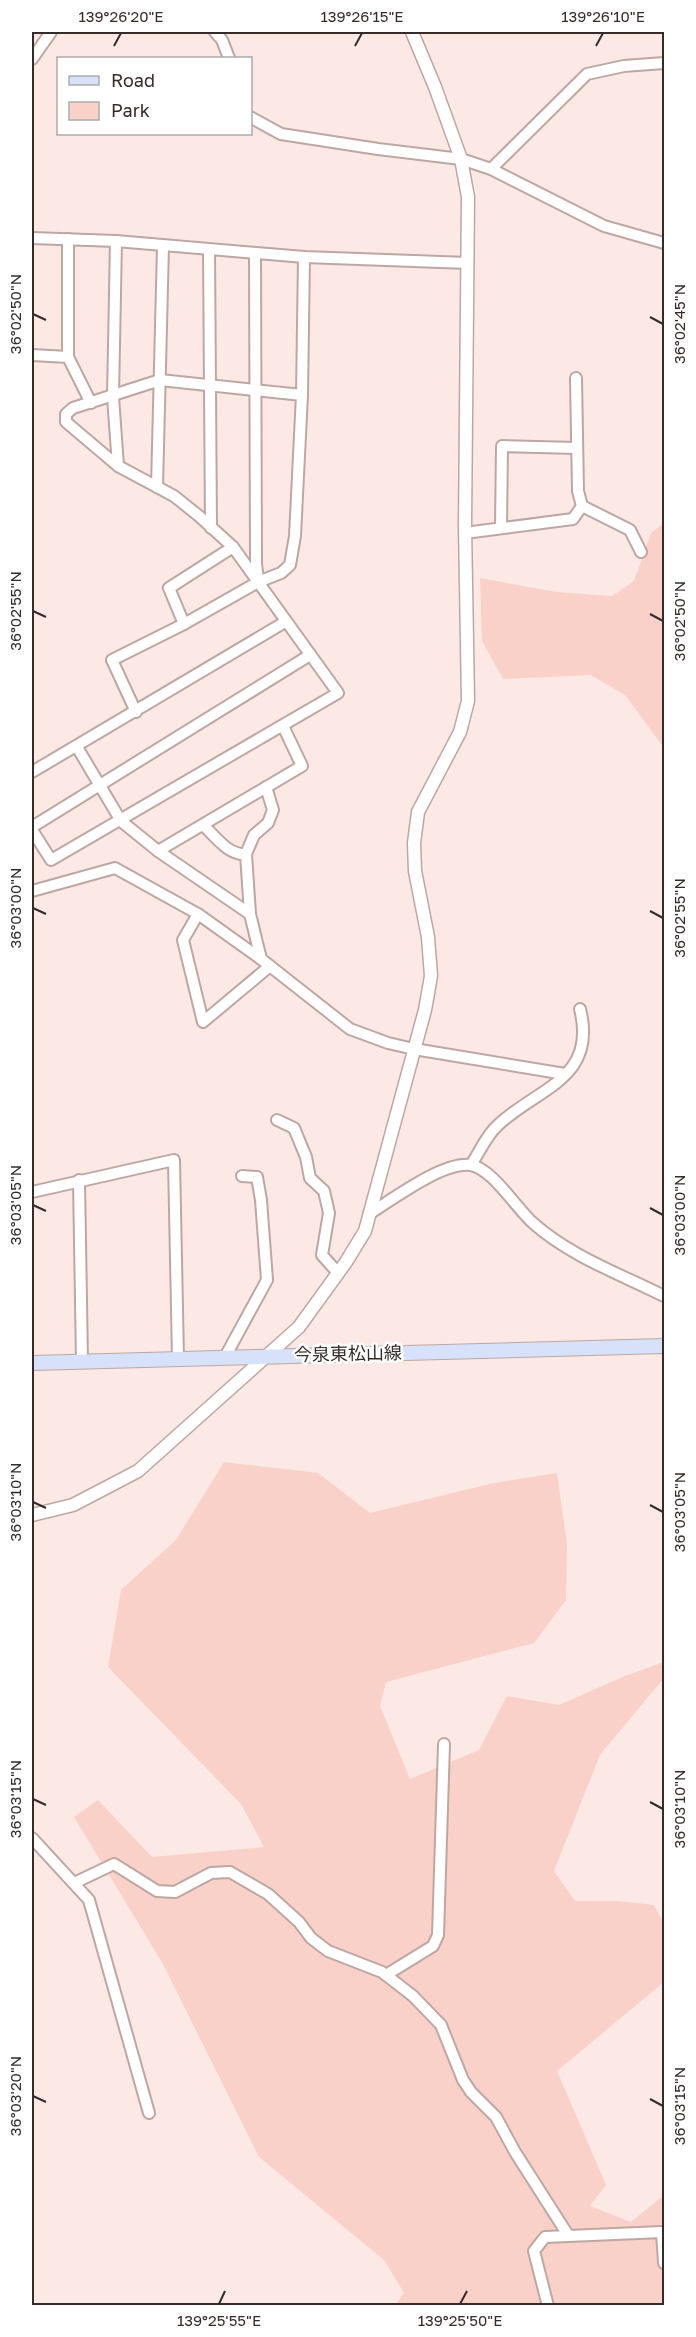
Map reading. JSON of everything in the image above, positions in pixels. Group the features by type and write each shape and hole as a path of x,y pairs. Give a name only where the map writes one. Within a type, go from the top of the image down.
{"main road":[{"name":"今泉東松山線","path":"32,1363 664,1346"}],"street":[{"path":"32,59 51,32"},
{"path":"215,32 222,40 229,57"},
{"path":"32,1515 73,1505 138,1472 299,1327 338,1273 364,1231 425,1010 431,976 428,937 415,871 414,843 418,812 460,732 468,701 465,533 468,197 461,159 412,32"},
{"path":"491,169 587,74 624,66 664,63"},
{"path":"252,118 281,134 461,159 491,169 604,226 664,243"},
{"path":"32,238 116,241 304,257 468,262"},
{"path":"68,238 68,357 91,403"},
{"path":"116,241 113,397 118,466"},
{"path":"157,487 163,246"},
{"path":"209,249 211,528"},
{"path":"255,253 255,564 258,582"},
{"path":"136,712 112,660 184,624 258,582 281,573 290,565 296,536 302,395 304,257"},
{"path":"32,355 68,357"},
{"path":"576,378 578,491 582,506 630,530 641,552"},
{"path":"302,395 160,380 73,408 66,414 66,422 118,466 174,496 233,547 338,693 51,861 32,829 99,783 310,656"},
{"path":"501,528 502,446 577,448"},
{"path":"465,533 573,519 582,506"},
{"path":"184,624 169,588 233,547"},
{"path":"32,772 285,622"},
{"path":"158,851 204,826 302,766 283,726"},
{"path":"77,747 121,821 158,851 250,914"},
{"path":"266,787 273,810 268,822 254,835 246,854 250,914 266,963"},
{"path":"204,826 238,855 246,854"},
{"path":"32,891 115,868 198,914 266,963 350,1029 387,1043 414,1049 566,1074"},
{"path":"198,914 183,940 203,1022 266,963"},
{"path":"471,1165 496,1127 556,1084 566,1074 583,1047 583,1018 580,1009"},
{"path":"278,1120 294,1128 306,1157 310,1178 324,1191 329,1213 322,1255 338,1273"},
{"path":"32,1192 174,1160 178,1358"},
{"path":"369,1214 446,1168 471,1165 490,1176 532,1223 570,1251 664,1296"},
{"path":"225,1357 267,1280 257,1177 242,1176"},
{"path":"79,1180 82,1361"},
{"path":"386,1975 434,1947 438,1935 444,1744"},
{"path":"32,1838 89,1900 149,2113"},
{"path":"74,1884 114,1864 157,1891 175,1892 211,1873 230,1872 268,1894 328,1952 386,1975 413,1996 441,2025 463,2080 471,2092 496,2117 515,2152 568,2235"},
{"path":"548,2306 534,2251 545,2237 663,2233 664,2263"}],"green space":[{"path":"664,523 664,748 625,695 591,675 503,679 482,641 480,578 556,592 612,596 634,581 651,533"},
{"path":"224,1462 318,1473 370,1513 494,1483 557,1473 567,1544 566,1600 534,1643 386,1682 380,1706 410,1779 479,1750 507,1696 559,1705 625,1676 664,1662 664,1678 600,1755 554,1871 575,1901 618,1901 654,1905 664,1924 664,1982 557,2071 606,2185 590,2206 631,2222 664,2195 664,2305 395,2305 404,2293 384,2260 259,2157 163,1964 74,1817 98,1800 152,1857 264,1847 241,1804 108,1667 121,1590 176,1540"}]}
